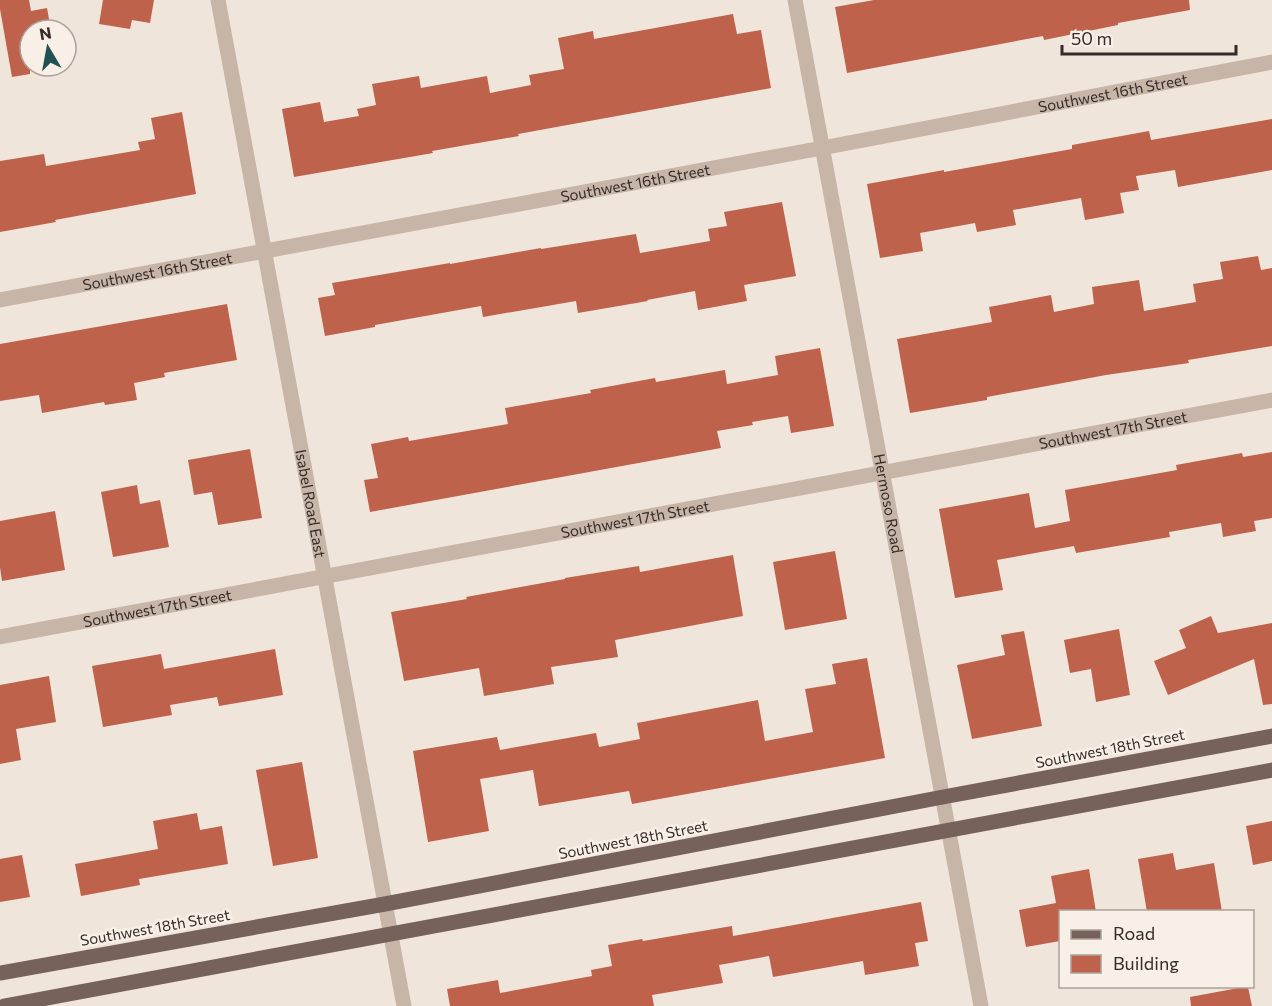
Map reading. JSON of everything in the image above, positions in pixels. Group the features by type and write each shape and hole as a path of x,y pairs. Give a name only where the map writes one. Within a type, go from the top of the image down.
{"main road":[{"name":"Southwest 18th Street","path":"0,974 385,904 1272,736"},
{"path":"4,1006 1272,770"}],"street":[{"name":"Isabel Road East","path":"218,0 404,1006"},
{"name":"Hermoso Road","path":"795,0 981,1006"},
{"name":"Southwest 16th Street","path":"0,300 1272,62"},
{"name":"Southwest 17th Street","path":"0,637 1272,400"}],"building":[{"path":"0,0 29,0 31,11 47,8 49,18 18,18 18,76 12,77"},
{"path":"103,0 154,0 150,23 132,20 130,29 99,24"},
{"path":"874,0 1189,0 1190,10 1044,40 1043,36 847,73 835,7"},
{"path":"733,14 737,34 761,30 771,88 518,134 519,136 432,151 433,153 294,177 282,109 320,102 324,122 359,116 357,109 376,105 372,84 419,76 421,88 487,76 490,93 531,85 529,75 564,69 558,38 593,31 594,39"},
{"path":"182,112 196,194 0,232 0,161 44,154 46,166 140,150 138,142 155,139 151,118"},
{"path":"1272,119 1272,170 1178,187 1175,170 1136,176 1139,190 1120,193 1124,213 1085,220 1081,198 1013,210 1016,225 977,232 975,223 920,233 923,251 880,258 867,184 1072,149 1072,145 1149,131 1151,140"},
{"path":"782,202 796,276 744,285 747,301 698,310 695,291 578,313 576,301 483,317 481,306 325,336 318,298 335,295 332,283 636,234 640,253 710,241 708,229 727,226 724,212"},
{"path":"1258,256 1261,270 1272,268 1272,346 910,413 897,339 992,322 989,307 1051,295 1054,312 1094,304 1092,287 1139,280 1144,311 1196,302 1193,284 1223,279 1220,262"},
{"path":"227,304 237,360 164,373 165,377 134,383 137,400 105,405 104,402 42,413 39,395 0,401 0,344"},
{"path":"820,348 834,426 791,433 788,416 752,422 753,425 717,431 721,448 370,512 364,480 378,478 371,444 408,437 409,441 508,424 505,408 591,393 590,390 655,378 656,382 725,370 727,384 778,375 775,356"},
{"path":"250,449 262,518 218,525 212,492 194,495 188,460"},
{"path":"1272,452 1272,518 1254,521 1256,531 1223,537 1221,523 1169,532 1170,537 1076,553 1074,546 997,560 1003,590 955,598 939,509 1029,493 1035,528 1070,521 1065,490 1177,470 1176,465 1242,453 1243,457"},
{"path":"137,485 140,504 160,500 169,547 113,557 101,492"},
{"path":"55,511 65,570 2,581 0,521"},
{"path":"835,551 847,619 785,630 773,562"},
{"path":"733,555 743,616 615,640 618,657 551,667 554,684 484,696 479,668 404,681 391,612 467,599 466,597 565,578 639,566 640,572"},
{"path":"1211,616 1218,633 1272,623 1272,704 1263,705 1254,659 1168,695 1154,661 1186,648 1179,630"},
{"path":"1119,629 1130,695 1096,702 1091,669 1070,673 1064,640"},
{"path":"1024,631 1042,726 972,739 957,665 1005,655 1001,635"},
{"path":"275,649 283,695 219,706 217,697 170,705 172,715 103,727 92,666 161,654 164,669"},
{"path":"867,658 885,758 632,804 629,791 539,806 533,770 480,779 489,831 428,842 413,751 497,737 500,750 596,733 599,747 640,739 637,723 758,700 765,741 813,732 805,689 836,684 832,664"},
{"path":"49,676 56,722 16,729 21,760 0,764 0,685"},
{"path":"302,762 318,858 273,866 256,770"},
{"path":"197,813 200,830 222,826 228,864 139,879 140,885 81,896 75,864 158,849 153,821"},
{"path":"1272,821 1272,861 1253,865 1246,826"},
{"path":"1173,853 1176,870 1214,863 1222,910 1147,910 1138,859"},
{"path":"22,855 30,897 0,902 0,859"},
{"path":"1089,869 1096,910 1059,910 1059,941 1026,947 1019,910 1056,903 1051,876"},
{"path":"921,902 928,941 915,943 919,966 865,975 863,961 773,977 769,956 719,965 723,983 652,995 654,1006 450,1006 447,989 498,980 500,993 592,976 591,970 612,966 608,945 732,926 733,936"},
{"path":"1248,988 1252,1006 1191,1006 1190,997"}]}
